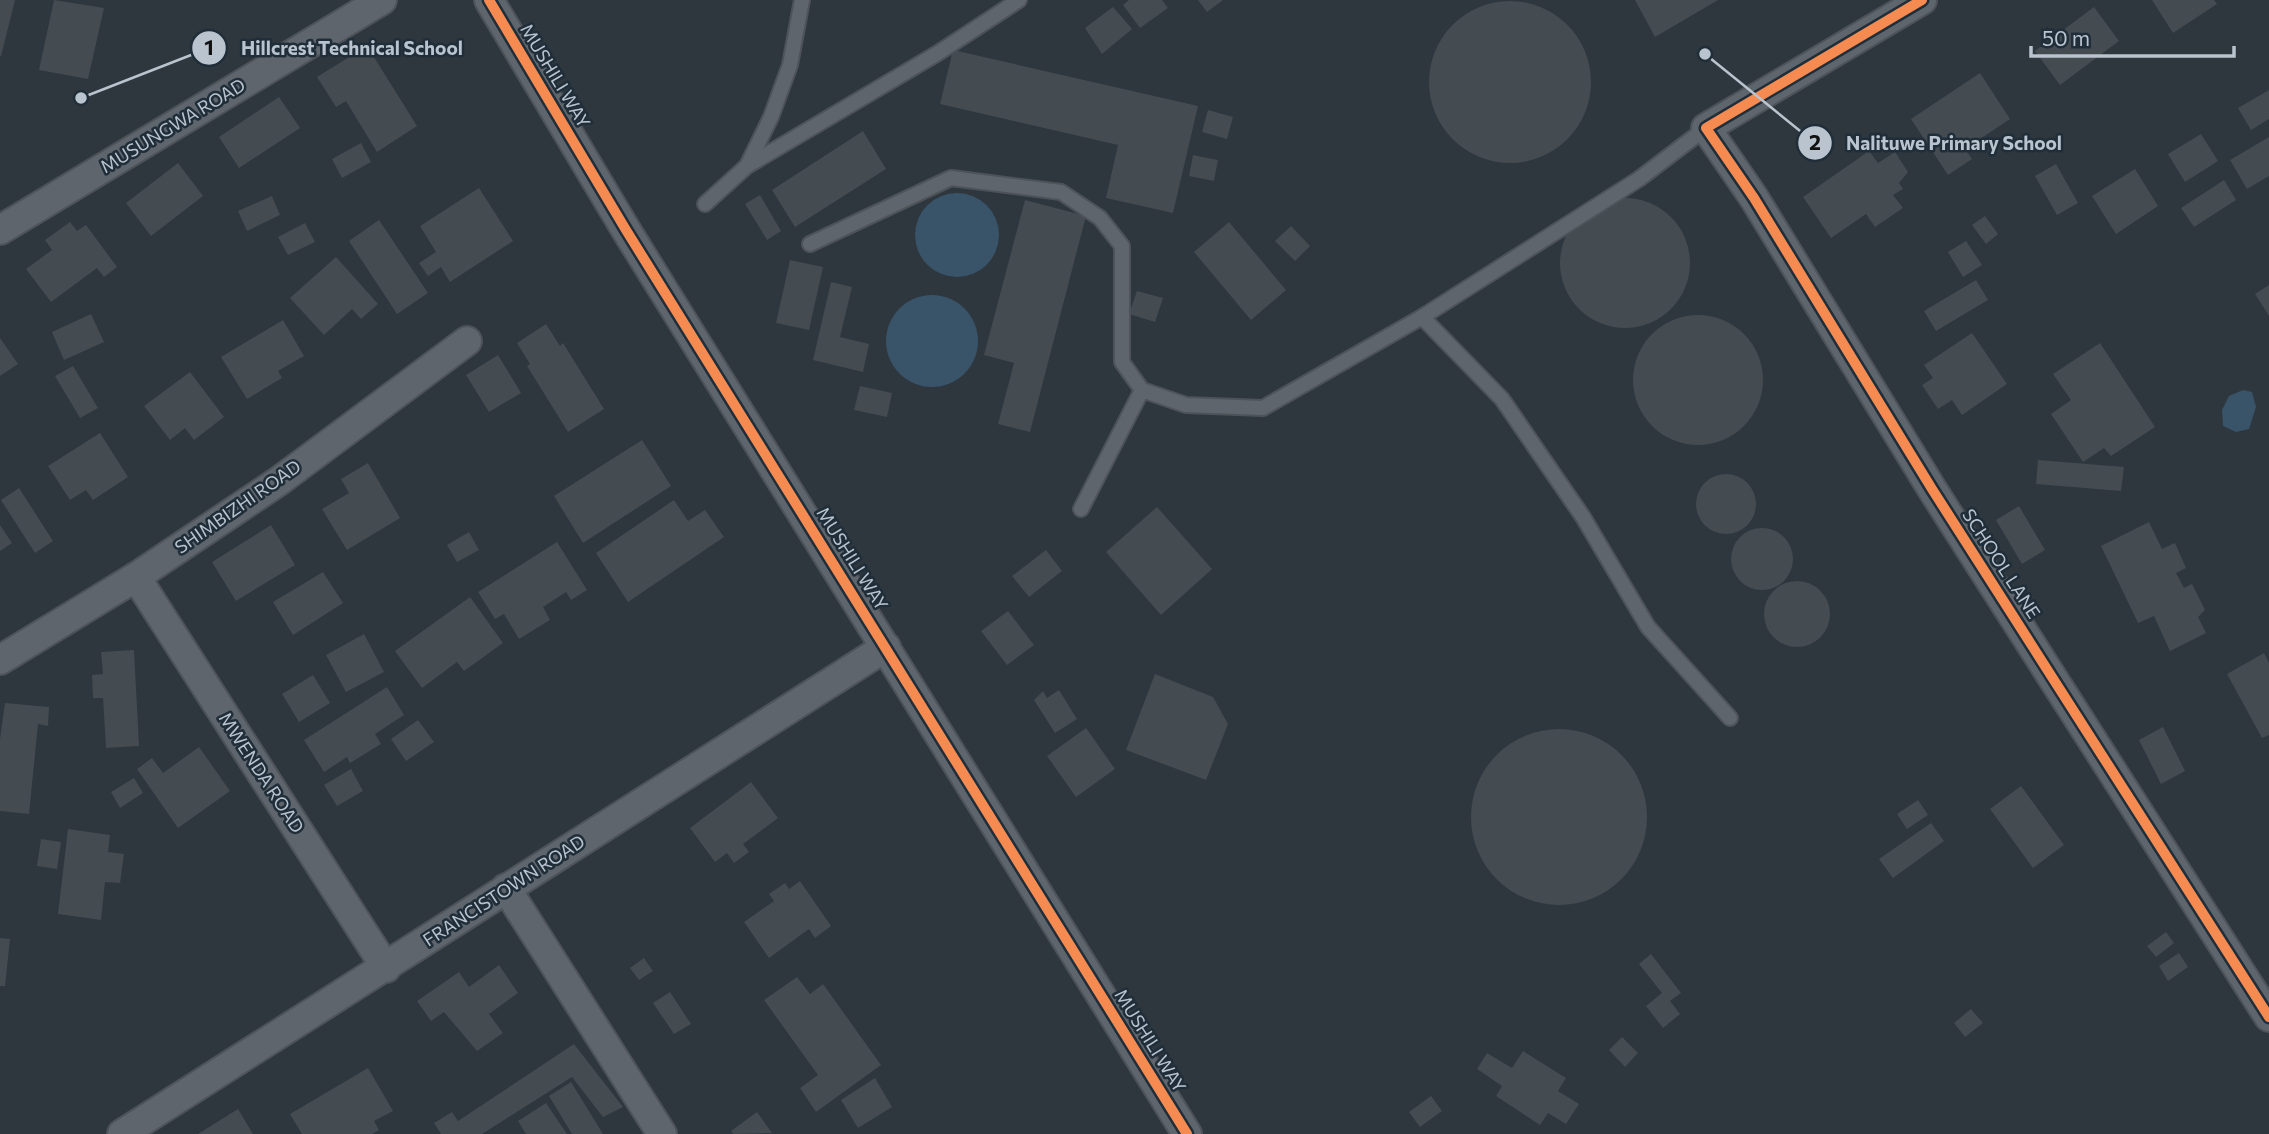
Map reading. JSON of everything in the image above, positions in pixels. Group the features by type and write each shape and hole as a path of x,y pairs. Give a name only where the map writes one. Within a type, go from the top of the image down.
{"street":[{"name":"MUSUNGWA ROAD","path":"0,230 383,0"},
{"name":"MUSHILI WAY","path":"489,0 626,230 1187,1134"},
{"path":"1706,128 1922,0"},
{"name":"SCHOOL LANE","path":"1706,128 1754,198 1932,489 2269,1017"},
{"name":"SHIMBIZHI ROAD","path":"0,660 136,578 279,481 467,341"},
{"name":"MWENDA ROAD","path":"136,578 386,968"},
{"name":"FRANCISTOWN ROAD","path":"122,1134 886,648"},
{"path":"506,888 662,1134"}],"lane":[{"path":"747,166 771,117 790,65 802,0"},
{"path":"705,204 747,166 938,53 1019,0"},
{"path":"810,244 951,178 1060,192 1100,218 1122,246 1122,362 1142,390 1186,405 1263,408 1422,317 1639,179 1706,128"},
{"path":"1422,317 1502,398 1583,517 1648,628 1731,718"},
{"path":"1081,509 1142,390"}],"water":[{"path":"957,193 980,200 992,212 999,235 992,258 980,270 957,277 934,270 922,258 915,235 922,212 934,200"},
{"path":"932,295 950,299 964,309 974,323 978,341 974,359 964,373 950,383 932,387 914,383 900,373 890,359 886,341 890,323 900,309 914,299"},
{"path":"2243,390 2252,392 2256,407 2249,429 2236,432 2223,426 2222,410 2229,396"}],"building":[{"path":"0,0 15,0 1,56 0,56"},
{"path":"54,0 104,8 88,79 39,70"},
{"path":"1129,0 1162,0 1168,8 1140,28 1123,5"},
{"path":"1198,0 1223,0 1207,12"},
{"path":"1635,0 1718,0 1655,37"},
{"path":"2152,0 2214,0 2217,4 2173,33"},
{"path":"1510,1 1541,7 1567,25 1585,51 1591,82 1585,113 1567,139 1541,157 1510,163 1479,157 1453,139 1435,113 1429,82 1435,51 1453,25 1479,7"},
{"path":"1113,7 1132,29 1102,54 1085,28"},
{"path":"2094,7 2119,41 2060,85 2035,51"},
{"path":"367,46 417,126 377,152 346,101 336,107 317,77"},
{"path":"953,50 1198,106 1173,213 1106,198 1118,145 940,104"},
{"path":"1980,73 2010,119 1965,149 1972,159 1948,175 1911,119"},
{"path":"2269,90 2269,119 2251,130 2238,108"},
{"path":"279,97 300,128 239,168 219,137"},
{"path":"1208,110 1233,117 1227,139 1202,132"},
{"path":"863,131 886,169 795,227 772,190"},
{"path":"2201,134 2218,161 2185,182 2168,154"},
{"path":"2269,137 2269,176 2247,189 2230,160"},
{"path":"361,143 371,162 342,178 332,159"},
{"path":"1869,151 1878,163 1895,152 1908,172 1899,183 1903,189 1893,195 1903,208 1875,227 1866,214 1831,238 1803,197"},
{"path":"1193,155 1218,160 1214,181 1189,176"},
{"path":"178,163 203,196 151,236 126,203"},
{"path":"2056,164 2078,203 2057,215 2035,176"},
{"path":"2135,169 2158,206 2116,234 2092,196"},
{"path":"2224,180 2236,200 2194,227 2181,208"},
{"path":"479,188 513,241 450,282 441,267 428,276 419,263 436,252 420,226"},
{"path":"760,195 781,231 767,240 745,204"},
{"path":"272,196 280,215 247,231 238,211"},
{"path":"1625,198 1650,203 1671,217 1685,238 1690,263 1685,288 1671,309 1650,323 1625,328 1600,323 1579,309 1565,288 1560,263 1565,238 1579,217 1600,203"},
{"path":"1025,200 1086,216 1030,432 998,424 1014,363 984,355"},
{"path":"1985,216 1998,234 1986,244 1972,225"},
{"path":"379,220 428,293 397,314 349,241"},
{"path":"70,222 77,231 86,225 117,267 104,277 97,268 51,302 26,269 52,250 45,240"},
{"path":"1229,222 1286,290 1251,320 1194,252"},
{"path":"305,223 315,242 288,255 278,237"},
{"path":"1291,226 1310,246 1295,261 1275,241"},
{"path":"1966,241 1982,265 1963,277 1948,252"},
{"path":"336,257 378,304 361,319 352,309 324,335 290,298"},
{"path":"790,260 823,267 809,330 776,323"},
{"path":"1976,280 1988,300 1936,331 1924,311"},
{"path":"831,282 852,287 840,337 869,344 863,372 813,360"},
{"path":"2269,285 2269,316 2255,294"},
{"path":"1137,291 1163,298 1155,322 1129,314"},
{"path":"91,314 104,342 64,360 52,332"},
{"path":"1698,315 1723,320 1744,334 1758,355 1763,380 1758,405 1744,426 1723,440 1698,445 1673,440 1652,426 1638,405 1633,380 1638,355 1652,334 1673,320"},
{"path":"283,320 304,356 278,371 282,378 247,399 221,357"},
{"path":"546,324 560,346 563,343 604,409 568,432 527,366 530,364 517,343"},
{"path":"1972,333 2007,384 1962,415 1952,400 1938,409 1922,385 1933,378 1924,365"},
{"path":"0,338 18,364 0,376"},
{"path":"2100,343 2155,427 2111,456 2104,448 2083,462 2051,414 2071,400 2053,374"},
{"path":"498,355 521,393 489,412 466,375"},
{"path":"73,366 98,408 80,418 55,376"},
{"path":"190,372 224,417 194,440 185,428 170,440 144,406"},
{"path":"860,386 892,393 887,417 854,410"},
{"path":"100,433 128,477 93,500 86,490 70,500 48,466"},
{"path":"642,440 671,486 583,543 554,496"},
{"path":"2038,460 2124,467 2121,491 2036,484"},
{"path":"368,463 400,518 347,550 322,509 349,493 341,479"},
{"path":"1726,474 1747,483 1756,504 1747,525 1726,534 1705,525 1696,504 1705,483"},
{"path":"19,488 53,541 35,553 1,500"},
{"path":"674,500 688,521 705,510 724,537 628,602 596,553"},
{"path":"2019,506 2045,550 2022,564 1996,520"},
{"path":"1157,507 1212,569 1161,615 1106,552"},
{"path":"2149,522 2162,549 2175,543 2186,568 2176,573 2184,588 2192,584 2205,610 2198,617 2206,633 2170,651 2154,616 2138,623 2101,546"},
{"path":"0,525 12,543 0,551"},
{"path":"271,525 295,565 236,601 212,562"},
{"path":"1762,528 1784,537 1793,559 1784,581 1762,590 1740,581 1731,559 1740,537"},
{"path":"469,532 479,550 457,562 447,545"},
{"path":"557,542 587,590 571,600 566,592 543,607 550,620 519,639 504,614 495,619 478,592"},
{"path":"1046,550 1062,571 1029,597 1012,576"},
{"path":"323,572 343,603 293,635 273,602"},
{"path":"1790,581 1804,581 1816,586 1825,595 1830,614 1828,627 1821,638 1804,647 1790,647 1778,642 1769,633 1764,621 1764,607 1769,595 1778,586"},
{"path":"470,597 503,643 464,671 457,662 422,688 395,651"},
{"path":"1008,611 1034,645 1007,665 981,631"},
{"path":"364,634 384,672 346,692 326,655"},
{"path":"134,650 139,746 106,748 103,698 93,698 92,675 103,674 101,652"},
{"path":"2264,653 2269,663 2269,735 2262,738 2227,674"},
{"path":"1155,674 1213,697 1228,724 1206,780 1126,750"},
{"path":"313,675 330,703 299,722 282,694"},
{"path":"387,687 404,715 375,734 381,744 350,763 347,757 324,772 304,740"},
{"path":"1059,690 1077,719 1055,733 1034,700 1043,691 1047,698"},
{"path":"5,703 49,707 48,726 38,724 29,814 0,811 0,739"},
{"path":"418,720 434,742 406,761 391,739"},
{"path":"2163,727 2185,771 2161,784 2139,740"},
{"path":"1086,728 1115,769 1076,797 1047,756"},
{"path":"1559,729 1593,735 1622,754 1641,783 1647,817 1641,851 1622,880 1593,899 1559,905 1525,899 1496,880 1477,851 1471,817 1477,783 1496,754 1525,735"},
{"path":"199,747 230,791 178,828 137,769 152,758 163,773"},
{"path":"351,769 363,791 337,806 324,785"},
{"path":"134,778 143,793 120,808 111,792"},
{"path":"751,782 778,818 743,844 749,852 734,863 727,853 715,862 690,828"},
{"path":"2021,786 2064,845 2033,868 1990,809"},
{"path":"1918,800 1928,815 1907,829 1897,814"},
{"path":"1931,823 1944,841 1893,878 1879,859"},
{"path":"68,829 110,835 108,852 124,854 120,883 105,882 101,920 58,914"},
{"path":"41,839 61,842 57,869 37,866"},
{"path":"800,881 831,926 815,938 809,929 769,958 744,922 774,901 769,894 785,883 789,889"},
{"path":"2166,932 2174,943 2156,957 2147,946"},
{"path":"0,938 10,939 5,986 0,986"},
{"path":"2179,953 2188,967 2168,981 2159,966"},
{"path":"1651,954 1681,993 1670,1001 1680,1014 1663,1028 1646,1006 1662,993 1639,964"},
{"path":"644,958 653,971 639,980 630,968"},
{"path":"499,965 518,993 489,1014 503,1033 477,1051 444,1012 431,1021 417,1001 459,972 469,987"},
{"path":"797,977 810,994 823,984 881,1065 816,1112 800,1088 818,1075 764,1000"},
{"path":"670,992 691,1024 674,1034 653,1003"},
{"path":"1971,1009 1983,1023 1965,1037 1954,1023"},
{"path":"1622,1037 1638,1053 1625,1067 1609,1050"},
{"path":"574,1044 623,1107 603,1117 572,1077 482,1134 441,1134 434,1123 452,1112 458,1121"},
{"path":"1523,1051 1566,1078 1558,1091 1579,1104 1566,1124 1548,1113 1540,1125 1496,1096 1502,1086 1477,1069 1487,1053 1512,1068"},
{"path":"368,1068 393,1111 374,1121 379,1130 372,1134 302,1134 290,1114"},
{"path":"875,1078 892,1107 858,1128 841,1100"},
{"path":"571,1082 603,1134 572,1134 549,1096"},
{"path":"1431,1096 1442,1111 1420,1127 1409,1112"},
{"path":"546,1103 567,1134 526,1134 518,1121"},
{"path":"238,1109 253,1134 198,1134"},
{"path":"757,1112 772,1133 733,1134 731,1131"}],"cycle path":[{"path":"489,0 626,230 1187,1134"},
{"path":"1922,0 1706,128 1754,198 1932,489 2269,1017"}],"place":[{"name":"Nalituwe Primary School","path":"1705,54"},
{"name":"Hillcrest Technical School","path":"81,98"}]}
